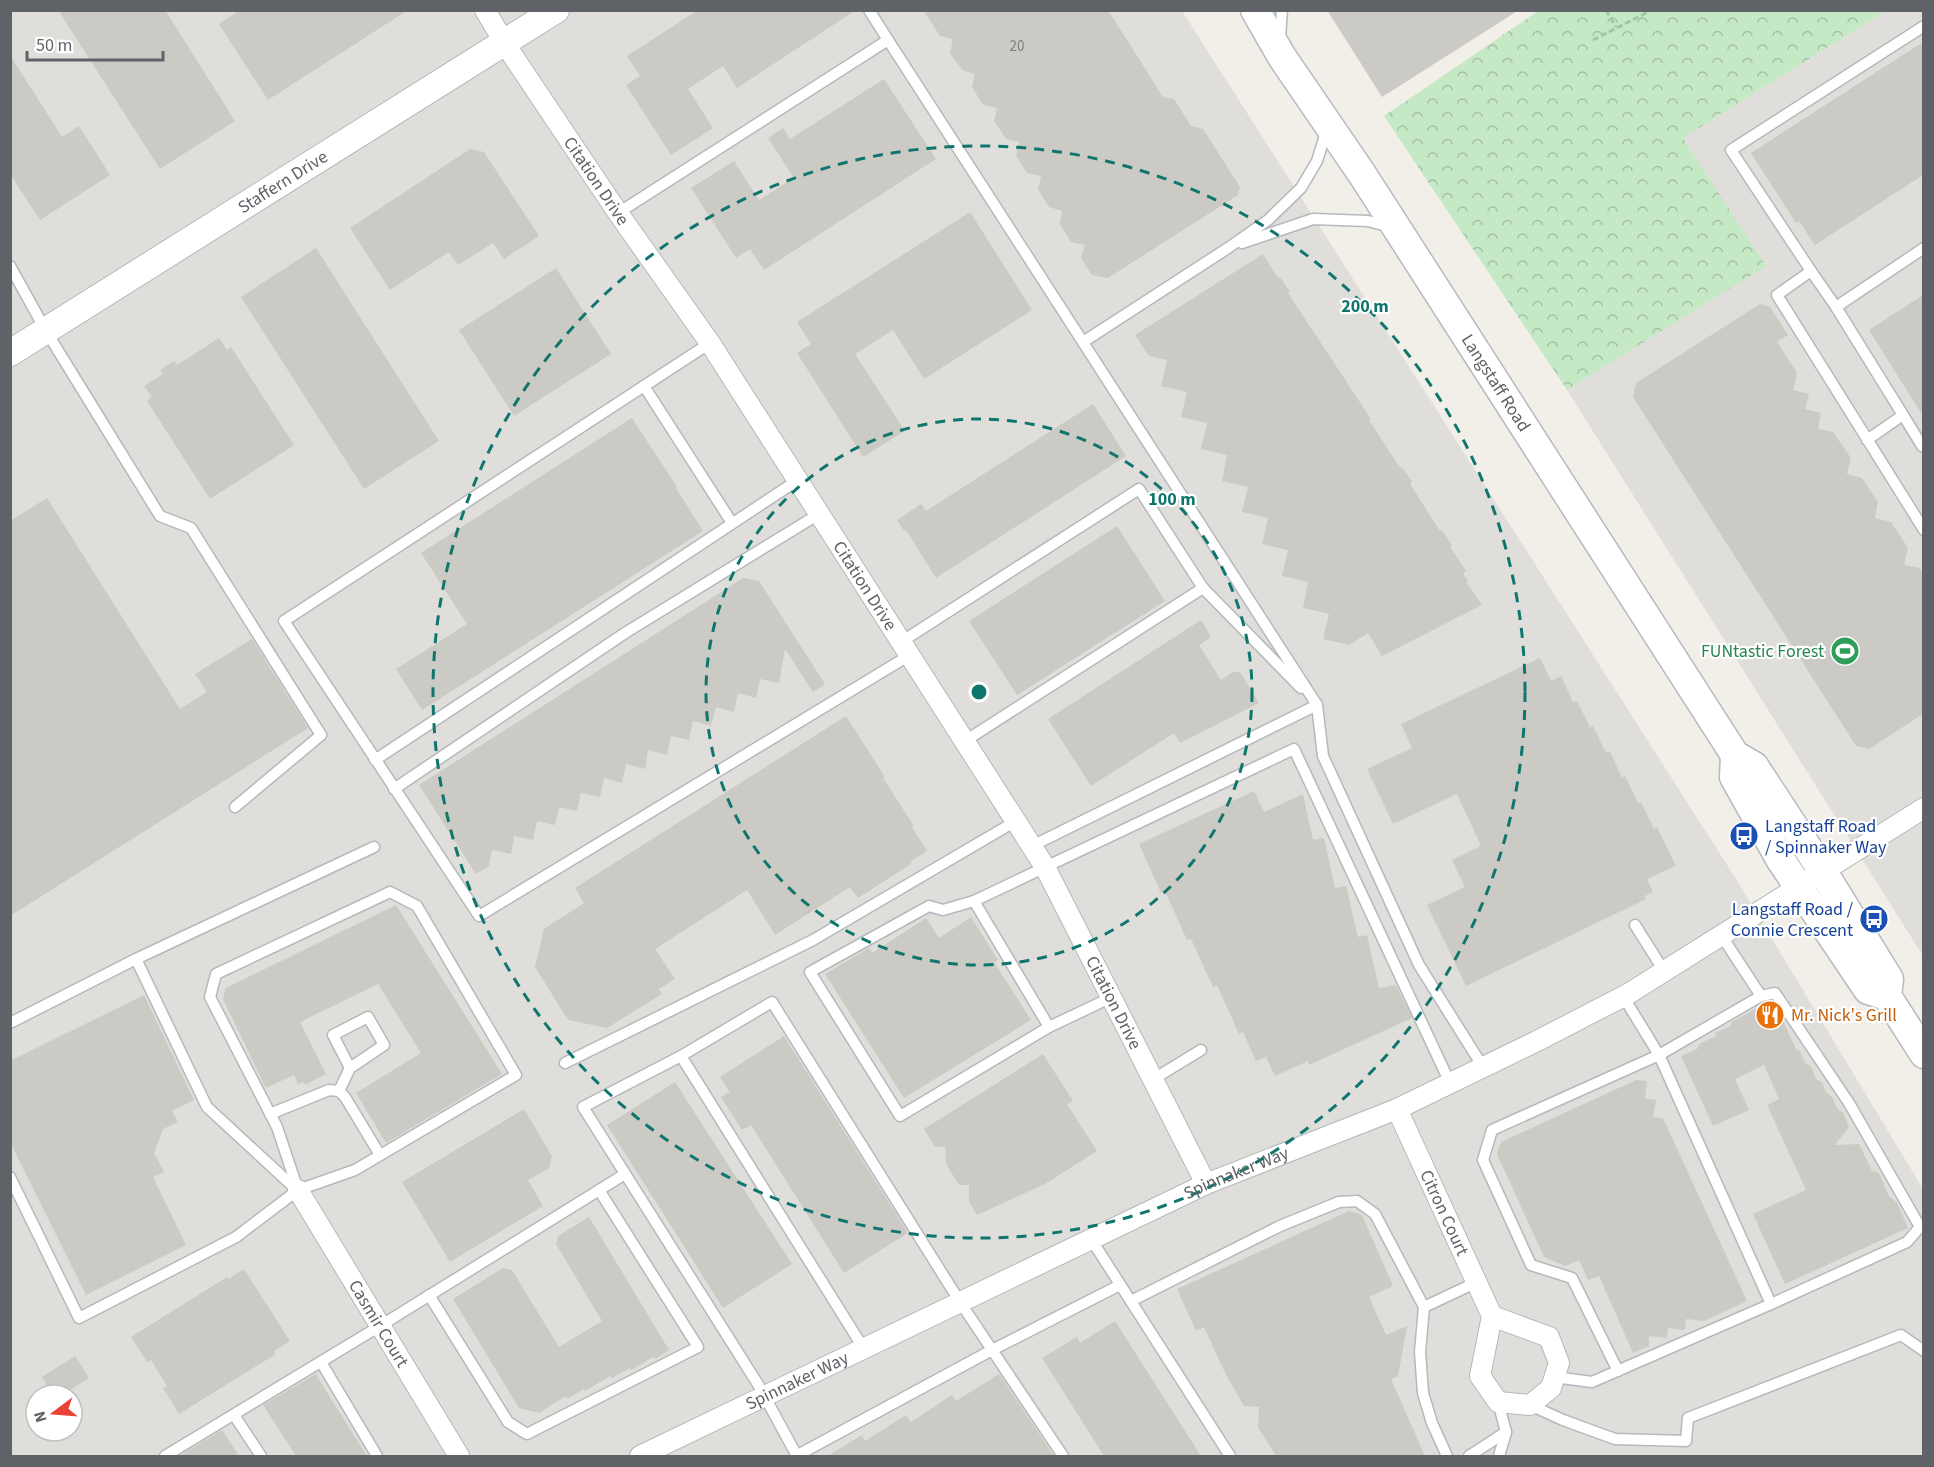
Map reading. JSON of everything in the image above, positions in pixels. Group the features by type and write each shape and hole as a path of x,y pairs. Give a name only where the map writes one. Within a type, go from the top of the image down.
{"main road":[{"name":"Langstaff Road","path":"1255,10 1282,57 1397,229 1735,755 1754,766 1822,870 1889,979 1887,996 1923,1054"},
{"name":"Langstaff Road","path":"1735,755 1734,777 1797,886 1868,990 1887,996"}],"street":[{"name":"Citation Drive","path":"485,10 505,44 618,213 710,343 1045,867 1206,1184"},
{"name":"Staffern Drive","path":"10,353 556,10"},
{"name":"Spinnaker Way","path":"640,1456 1206,1184 1397,1109 1483,1067 1623,996 1923,808"},
{"name":"Citron Court","path":"1397,1109 1492,1316"},
{"name":"Casmir Court","path":"298,1190 459,1456"},
{"path":"1492,1316 1549,1337 1559,1363 1554,1377 1551,1388 1530,1405 1498,1402 1480,1376 1492,1316"}],"lane":[{"path":"869,10 1317,705 1323,756 1419,965 1483,1067"},
{"path":"1282,10 1280,34 1282,57"},
{"path":"1923,26 1731,150 1836,307 1923,445"},
{"path":"618,213 888,40"},
{"path":"1083,342 1268,220 1301,188 1317,160 1328,124"},
{"path":"1228,248 1313,219 1368,221 1397,229"},
{"path":"1836,307 1923,248"},
{"path":"10,266 25,289 46,331 159,516 191,528 321,735 235,807"},
{"path":"1811,271 1777,295 1923,530"},
{"path":"710,343 284,621 479,916 905,648 1139,489 1203,588 1317,705"},
{"path":"644,387 732,523"},
{"path":"1868,440 1903,415"},
{"path":"375,760 798,480"},
{"path":"394,789 625,633 819,514"},
{"path":"965,741 1203,588"},
{"path":"1032,846 1317,705"},
{"path":"1110,998 1049,1027 900,1116 810,972 929,906 943,910 974,901 1294,749 1450,1083"},
{"path":"565,1063 813,940 1016,821"},
{"path":"10,1023 136,959 374,847"},
{"path":"10,1177 79,1318 236,1237 298,1190 354,1170 516,1075 417,906 390,892 216,974 210,997 277,1127 298,1190"},
{"path":"974,901 1049,1027"},
{"path":"1635,925 1664,971"},
{"path":"1721,935 1761,996"},
{"path":"136,959 207,1107 298,1190"},
{"path":"1554,1377 1592,1382 1618,1371 1771,1304 1907,1242 1920,1227 1849,1103 1775,993 1761,996 1659,1055 1492,1130 1483,1160 1531,1266 1572,1278 1618,1371"},
{"path":"1623,996 1659,1055 1771,1304"},
{"path":"1063,1456 992,1350 960,1302 772,1002 681,1056 583,1107 765,1396 797,1456 992,1350 1120,1285"},
{"path":"339,1091 350,1068 384,1046 368,1017 333,1035 350,1068"},
{"path":"1152,1080 1201,1050"},
{"path":"681,1056 864,1349"},
{"path":"270,1114 328,1090 339,1091 345,1097 380,1155"},
{"path":"165,1456 625,1174"},
{"path":"429,1295 508,1422 527,1434 698,1347 599,1190"},
{"path":"1131,1301 1280,1226 1339,1202 1357,1201 1375,1214 1424,1307 1420,1352 1423,1393 1432,1423 1447,1456"},
{"path":"1091,1239 1230,1456"},
{"path":"1424,1307 1477,1282"},
{"path":"1530,1405 1615,1440 1686,1441 1688,1419 1901,1335 1923,1351"},
{"path":"321,1362 377,1456"},
{"path":"1498,1402 1506,1431 1498,1456"},
{"path":"234,1415 261,1456"},
{"path":"1469,1456 1506,1431"}],"path":[{"path":"1606,10 1616,27"},
{"path":"1593,40 1652,10"}],"shaded area":[{"path":"10,11 1182,11 1736,879 1923,1189 1923,1456 11,1456"},
{"path":"1886,11 1923,11 1923,956 1567,390 1765,266 1683,138"}],"green space":[{"path":"1538,11 1886,11 1683,138 1766,266 1567,390 1384,116"}],"building":[{"path":"58,10 165,10 235,121 160,169"},
{"path":"240,10 408,10 268,100 219,24"},
{"path":"698,10 856,10 737,88 723,66 688,89 713,128 671,155 626,85 640,76 627,56"},
{"path":"923,10 1108,10 1163,97 1174,99 1191,126 1203,129 1240,187 1238,195 1108,278 1092,275 1081,258 1085,245 1071,242 1060,224 1062,211 1049,207 1038,189 1041,176 1027,173 1016,156 1019,142 1006,139 994,121 997,108 983,105 972,87 975,74 962,70 950,53 953,39 940,36"},
{"path":"1327,10 1519,10 1382,97"},
{"path":"1923,42 1923,175 1815,245 1799,221 1796,223 1751,153"},
{"path":"10,55 62,137 79,126 110,175 40,220 10,174"},
{"path":"884,79 936,159 764,270 750,249 736,258 691,188 734,161 759,200 794,178 768,138 783,128 790,139"},
{"path":"470,149 484,152 539,236 504,259 493,243 458,265 449,252 390,290 350,228"},
{"path":"970,212 1032,310 924,379 893,330 855,354 905,431 863,457 797,353 811,344 797,322"},
{"path":"316,248 439,441 364,489 241,297"},
{"path":"1263,254 1290,292 1288,293 1371,419 1369,420 1400,468 1402,467 1412,482 1410,484 1440,531 1442,530 1452,546 1450,547 1466,571 1463,574 1468,581 1466,582 1482,605 1382,656 1368,633 1349,645 1323,639 1329,614 1303,608 1308,582 1282,576 1288,550 1262,544 1268,518 1242,512 1248,487 1222,481 1227,455 1201,449 1207,423 1181,417 1187,392 1161,386 1167,360 1149,356 1135,335"},
{"path":"556,268 611,354 514,416 459,330"},
{"path":"1923,295 1923,416 1869,330"},
{"path":"1760,304 1770,307 1788,335 1777,342 1797,373 1793,390 1809,394 1805,409 1821,413 1818,429 1833,432 1851,458 1847,474 1862,478 1878,502 1875,518 1891,522 1908,548 1904,565 1920,568 1923,573 1923,714 1869,749 1856,746 1633,397 1636,383"},
{"path":"219,338 227,350 231,347 294,445 210,499 147,401 152,397 144,386 163,374 160,370 174,361 177,365"},
{"path":"1093,404 1126,456 936,578 906,530 904,531 897,520 921,504 926,511"},
{"path":"632,418 703,531 422,710 396,669 467,624 421,553"},
{"path":"47,498 180,709 207,692 195,674 252,639 308,728 10,916 10,521"},
{"path":"1117,526 1165,601 1017,695 969,621"},
{"path":"743,578 759,581 825,684 813,692 785,649 779,683 760,679 756,698 738,693 734,712 716,707 711,726 693,721 689,740 671,736 667,755 648,750 645,769 626,764 622,783 604,778 600,797 581,793 577,811 559,807 555,825 537,821 533,840 514,836 511,854 492,850 489,866 476,874 419,785"},
{"path":"1201,620 1211,637 1199,645 1221,680 1233,672 1240,672 1259,703 1180,743 1174,733 1091,786 1048,719"},
{"path":"1540,658 1551,681 1561,676 1573,702 1577,701 1606,753 1610,751 1622,778 1625,776 1638,803 1641,802 1654,829 1657,827 1676,866 1647,879 1653,892 1645,896 1646,899 1466,986 1427,905 1465,887 1452,860 1481,846 1457,794 1393,824 1367,769 1412,748 1401,724"},
{"path":"846,716 885,777 883,778 927,851 858,898 850,887 775,935 747,890 655,949 675,979 659,989 662,994 607,1028 568,1020 535,967 544,929 584,903 575,888"},
{"path":"1254,791 1264,812 1303,794 1313,840 1324,838 1335,888 1346,886 1358,937 1367,935 1379,988 1396,985 1412,1018 1309,1065 1308,1061 1275,1076 1266,1057 1256,1061 1243,1032 1239,1034 1217,985 1213,987 1191,939 1187,940 1165,891 1161,893 1139,844"},
{"path":"396,905 502,1074 386,1143 356,1093 421,1053 378,984 300,1022 326,1074 305,1085 304,1082 298,1084 294,1075 266,1088 223,999 226,988"},
{"path":"971,917 998,960 994,962 1031,1020 904,1098 825,974 869,948 872,953 926,918 939,938"},
{"path":"144,995 194,1100 172,1111 178,1122 163,1129 154,1153 164,1172 153,1177 186,1245 86,1295 10,1142 10,1061"},
{"path":"1763,1005 1781,1017 1805,1063 1811,1066 1816,1079 1822,1082 1838,1110 1843,1112 1849,1127 1835,1145 1859,1144 1872,1171 1879,1173 1889,1196 1897,1203 1908,1228 1785,1284 1753,1214 1806,1190 1767,1105 1779,1099 1764,1065 1735,1079 1749,1110 1713,1126 1681,1056 1697,1049 1699,1044 1716,1036 1715,1033 1729,1027 1732,1022"},
{"path":"784,1036 908,1233 844,1273 751,1125 742,1130 721,1097 730,1092 720,1077"},
{"path":"1043,1054 1073,1101 1067,1104 1097,1151 1045,1184 977,1215 969,1202 969,1185 959,1185 946,1164 945,1146 935,1147 924,1129"},
{"path":"1636,1080 1647,1081 1645,1098 1656,1100 1653,1117 1663,1118 1747,1301 1704,1321 1686,1319 1685,1330 1668,1328 1667,1338 1649,1336 1649,1346 1633,1353 1599,1276 1588,1280 1579,1260 1565,1266 1544,1257 1497,1154 1501,1142"},
{"path":"675,1082 792,1264 723,1308 607,1125"},
{"path":"524,1109 552,1156 549,1168 528,1180 543,1206 450,1262 402,1182"},
{"path":"1349,1211 1362,1215 1393,1286 1369,1297 1386,1335 1407,1326 1398,1376 1391,1379 1425,1456 1276,1456 1258,1427 1259,1407 1244,1406 1226,1375 1204,1327 1196,1331 1177,1289"},
{"path":"589,1217 669,1350 631,1370 630,1368 612,1378 610,1376 585,1391 584,1389 567,1399 566,1396 539,1413 519,1408 453,1299 503,1268 512,1270 559,1347 602,1321 556,1244 558,1236"},
{"path":"244,1269 290,1341 274,1351 276,1354 179,1414 163,1388 167,1386 151,1360 147,1362 131,1337 227,1277 228,1279"},
{"path":"1115,1321 1201,1456 1104,1456 1042,1358 1077,1337 1080,1343"},
{"path":"75,1356 89,1378 81,1383 46,1383 42,1377"},
{"path":"316,1374 367,1456 296,1456 263,1405"},
{"path":"999,1374 1054,1456 828,1456 862,1435 865,1441 906,1415 911,1422 952,1395 956,1401"},
{"path":"222,1430 239,1456 179,1456 189,1450"}],"place":[{"name":"FUNtastic Forest","path":"1845,651"},
{"name":"Langstaff Road / Spinnaker Way","path":"1744,836"},
{"name":"Langstaff Road / Connie Crescent","path":"1874,919"},
{"name":"Mr. Nick's Grill","path":"1770,1015"}]}
